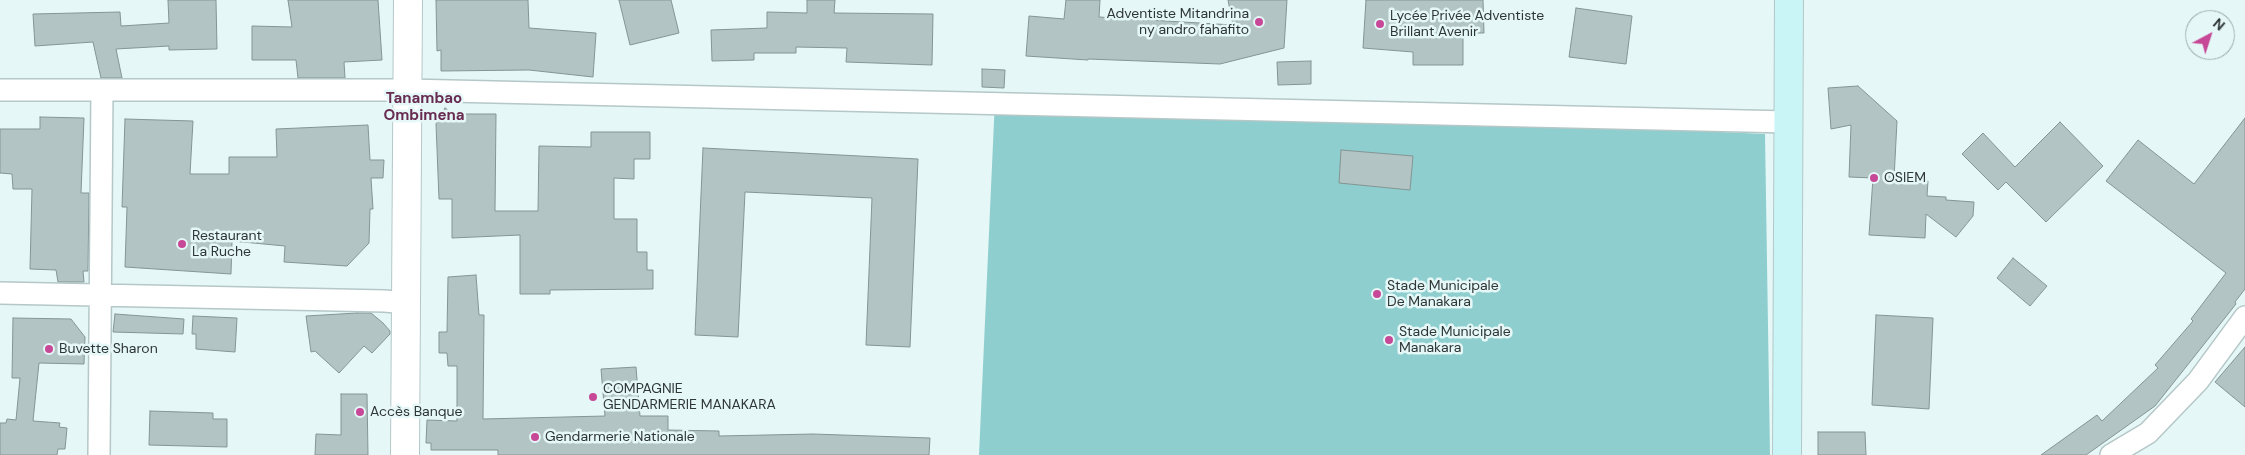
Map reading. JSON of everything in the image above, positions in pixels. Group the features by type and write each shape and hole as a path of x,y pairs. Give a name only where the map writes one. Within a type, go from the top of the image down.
{"main road":[{"path":"1787,455 1788,0"}],"street":[{"path":"406,455 408,0"},
{"path":"0,90 407,90 1788,122"},
{"path":"99,455 102,90"},
{"path":"0,293 406,303"},
{"path":"2111,455 2148,433 2198,381 2245,317"}],"shaded area":[{"name":"Stade Municipale De Manakara","path":"995,99 1765,134 1770,455 979,455"}],"building":[{"path":"168,0 216,0 217,49 169,50 169,46 116,49 122,78 101,78 93,42 35,46 33,14 120,12 121,26 169,23"},
{"path":"288,0 378,0 382,60 344,62 345,78 298,78 296,60 252,60 252,26 292,27"},
{"path":"436,0 528,0 529,28 596,33 593,77 529,70 441,71 441,50 437,51"},
{"path":"619,0 671,0 679,33 630,45"},
{"path":"807,0 835,0 834,13 933,14 932,65 846,62 847,48 796,47 796,53 754,53 754,60 712,61 711,30 767,28 767,12 807,13"},
{"path":"1066,0 1100,0 1099,17 1233,25 1228,0 1287,0 1284,48 1220,64 1026,56 1029,16 1064,19"},
{"path":"1366,0 1483,0 1484,33 1463,33 1463,65 1413,65 1413,52 1363,48"},
{"path":"1576,8 1632,16 1626,64 1569,57"},
{"path":"1311,61 1311,84 1278,85 1277,62"},
{"path":"982,69 1005,70 1004,88 982,87"},
{"name":"OSIEM","path":"1858,86 1897,121 1894,179 1928,181 1927,196 1946,197 1946,200 1974,202 1973,216 1956,237 1926,214 1925,238 1869,235 1873,178 1849,177 1851,125 1831,129 1828,88"},
{"path":"445,108 454,114 496,114 495,211 538,211 539,146 591,147 591,132 650,132 650,159 634,159 634,179 614,178 614,219 637,219 637,252 647,252 647,270 653,270 653,289 550,290 550,294 520,294 520,235 452,238 452,199 439,199 436,124"},
{"path":"40,117 84,118 81,193 89,193 88,271 83,271 84,282 58,282 56,270 30,269 32,189 13,189 12,174 0,173 0,129 40,129"},
{"path":"2245,118 2245,289 2235,302 2236,304 2155,406 2086,455 2041,455 2097,415 2102,421 2158,368 2155,365 2193,321 2191,319 2226,273 2106,181 2138,140 2194,184"},
{"path":"125,119 193,121 190,174 229,174 229,157 277,157 276,129 368,125 370,160 384,160 383,178 371,178 373,209 370,209 369,243 347,266 284,262 285,246 232,241 231,274 125,267 127,207 122,207"},
{"path":"2060,122 2103,166 2046,222 2006,182 1998,190 1962,154 1983,133 2015,167"},
{"path":"703,148 918,159 910,347 866,345 872,198 745,192 738,337 695,335"},
{"path":"1341,150 1413,156 1410,190 1339,183"},
{"path":"2013,258 2047,286 2030,306 1997,278"},
{"path":"476,275 479,315 484,315 483,419 605,416 601,369 636,367 640,416 668,416 668,430 719,431 719,436 813,434 930,438 929,455 498,455 498,450 431,450 431,443 426,443 427,420 457,421 457,366 448,366 447,353 439,353 439,332 447,332 448,277"},
{"path":"371,313 383,323 390,331 390,334 372,353 364,346 339,373 315,351 311,352 306,316"},
{"path":"115,314 184,319 183,334 113,332"},
{"path":"1876,315 1933,318 1929,409 1872,405"},
{"path":"193,316 237,318 235,352 196,349 196,334 192,334"},
{"path":"13,318 71,319 85,337 84,364 39,363 33,421 60,423 59,427 67,428 65,449 58,449 57,455 0,455 0,423 6,423 7,419 16,420 20,378 12,378"},
{"path":"2245,347 2245,407 2215,382"},
{"path":"341,394 367,394 368,455 315,455 316,434 341,435"},
{"path":"150,411 213,413 213,419 227,419 227,447 149,445"},
{"path":"1818,432 1865,432 1866,455 1818,455"}],"place":[{"name":"Adventiste Mitandrina ny andro fahafito","path":"1259,22"},
{"name":"Lycée Privée Adventiste Brillant Avenir","path":"1380,24"},
{"name":"OSIEM","path":"1874,178"},
{"name":"Restaurant La Ruche","path":"182,244"},
{"name":"Stade Municipale De Manakara","path":"1377,294"},
{"name":"Stade Municipale Manakara","path":"1389,340"},
{"name":"Buvette Sharon","path":"49,349"},
{"name":"COMPAGNIE GENDARMERIE MANAKARA","path":"593,397"},
{"name":"Accès Banque","path":"360,412"},
{"name":"Gendarmerie Nationale","path":"535,437"}],"district":[{"name":"Tanambao Ombimena","path":"424,108"}]}
